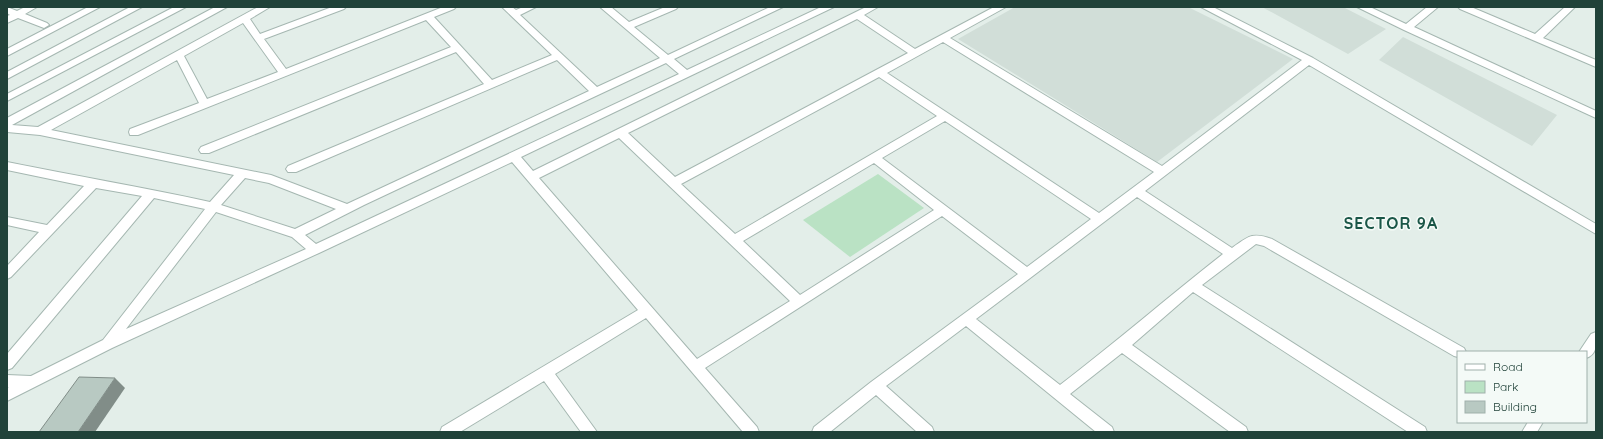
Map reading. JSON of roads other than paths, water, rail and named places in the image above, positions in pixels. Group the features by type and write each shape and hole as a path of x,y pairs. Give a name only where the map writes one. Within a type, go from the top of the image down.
{"street":[{"path":"7,20 32,7"},
{"path":"7,45 78,7"},
{"path":"7,53 96,7"},
{"path":"7,76 137,7"},
{"path":"7,98 181,7"},
{"path":"7,123 222,7"},
{"path":"40,131 265,7"},
{"path":"258,38 341,7"},
{"path":"134,132 204,103 451,7"},
{"path":"510,10 531,7"},
{"path":"605,7 685,74"},
{"path":"628,26 673,7"},
{"path":"296,234 346,208 778,7"},
{"path":"7,395 107,344 315,250 829,7"},
{"path":"531,177 873,7"},
{"path":"674,183 1001,7"},
{"path":"1206,7 1309,60 1596,230"},
{"path":"1362,7 1596,115"},
{"path":"1407,28 1433,7"},
{"path":"1463,7 1596,64"},
{"path":"1537,38 1570,7"},
{"path":"7,10 44,25"},
{"path":"510,10 596,92"},
{"path":"857,15 915,53"},
{"path":"428,16 491,85"},
{"path":"244,18 283,72"},
{"path":"943,38 1163,172"},
{"path":"205,150 457,48"},
{"path":"179,55 204,103"},
{"path":"292,169 558,56"},
{"path":"819,432 876,386 1163,172 1309,60"},
{"path":"879,72 1099,219"},
{"path":"734,241 945,116"},
{"path":"7,128 40,131 271,179 346,208"},
{"path":"621,133 798,301"},
{"path":"513,156 752,432"},
{"path":"874,158 1027,274"},
{"path":"7,166 93,184 151,193 213,207 296,234 315,250"},
{"path":"107,344 213,207 243,173"},
{"path":"7,274 93,184"},
{"path":"1137,191 1232,254"},
{"path":"7,364 151,193"},
{"path":"696,367 943,210"},
{"path":"7,221 50,230"},
{"path":"1059,394 1122,345 1192,285 1250,241 1256,239 1268,242 1457,351"},
{"path":"1192,285 1420,432"},
{"path":"447,432 647,311"},
{"path":"967,319 1106,432"},
{"path":"1587,351 1596,338"},
{"path":"1122,345 1241,432"},
{"path":"545,372 590,432"},
{"path":"7,381 34,382"},
{"path":"876,386 927,432"},
{"path":"1529,432 1535,423"}],"district":[{"name":"SECTOR 9A","path":"1391,223"}]}
